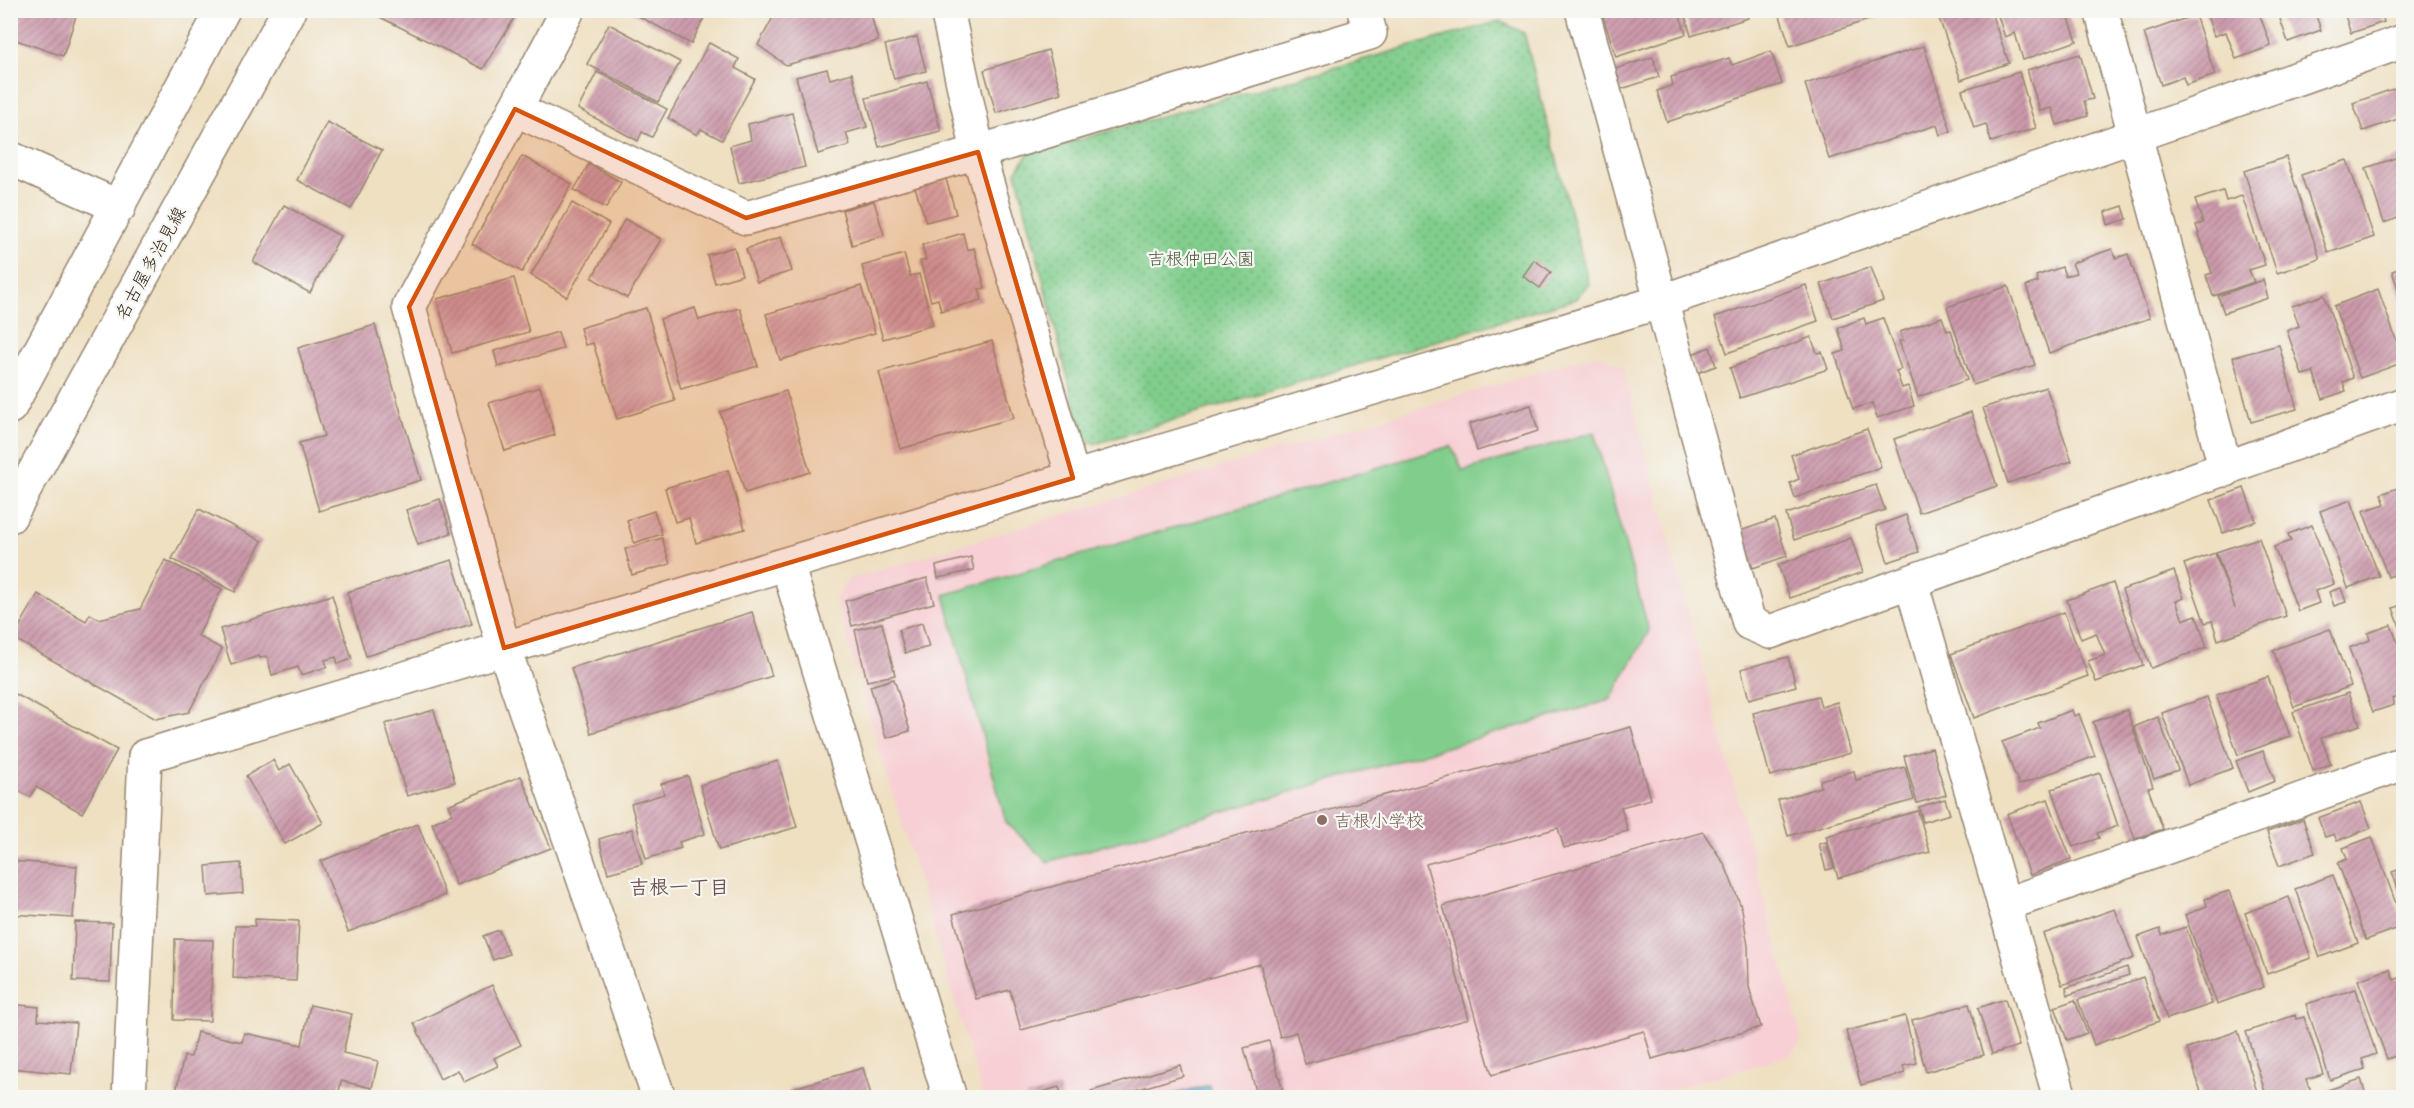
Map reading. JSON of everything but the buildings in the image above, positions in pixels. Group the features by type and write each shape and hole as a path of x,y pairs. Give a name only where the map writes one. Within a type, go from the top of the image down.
{"street":[{"path":"10,407 119,207 222,10"},
{"name":"名古屋多治見線","path":"10,516 289,10"},
{"path":"568,10 409,307 504,648 659,1098"},
{"path":"947,10 978,152 1073,478"},
{"path":"515,109 746,218 978,152 1370,33 1364,10"},
{"path":"1582,10 1749,623 1770,632 2403,405"},
{"path":"2101,10 2226,470"},
{"path":"129,1098 145,756 1660,302 2403,41"},
{"path":"10,158 119,207"},
{"path":"787,564 950,1098"},
{"path":"1911,582 2060,1098"},
{"path":"2004,905 2403,763"}],"highlighted area":[{"path":"515,109 746,218 978,152 1073,478 504,648 409,307"}],"shaded area":[{"name":"吉根小学校","path":"1598,354 1623,367 1802,1041 1790,1055 1646,1097 983,1097 835,599 849,579"}],"green space":[{"name":"吉根仲田公園","path":"1500,21 1524,33 1589,284 1575,299 1095,444 1082,435 1016,172 1028,154"},
{"path":"1594,432 1649,631 1610,700 1047,862 1006,822 944,595 1451,446 1463,471"}],"water":[{"path":"1209,1085 1212,1097 1163,1097"}],"place":[{"name":"吉根小学校","path":"1322,820"}],"district":[{"name":"吉根一丁目","path":"679,886"}]}
